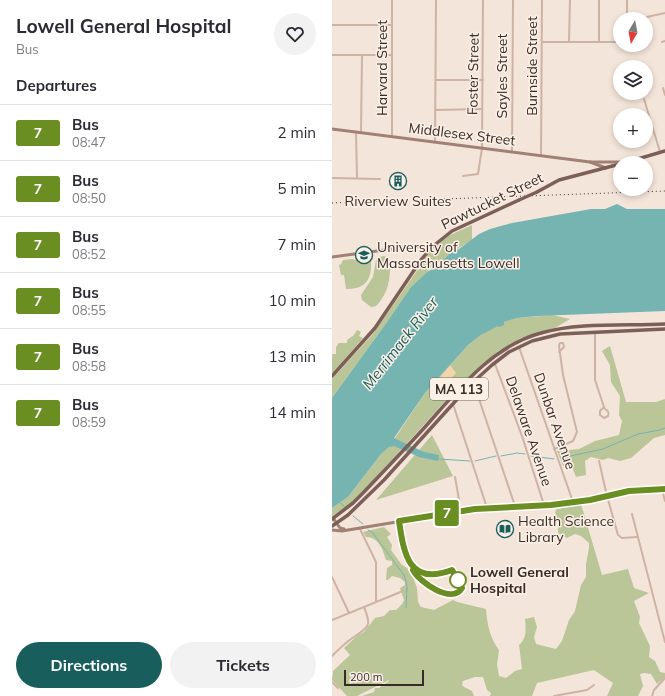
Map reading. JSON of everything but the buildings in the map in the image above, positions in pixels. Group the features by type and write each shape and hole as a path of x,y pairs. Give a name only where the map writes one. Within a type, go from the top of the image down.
{"main road":[{"name":"Middlesex Street","path":"332,129 590,162 613,163"},
{"name":"Middlesex Street","path":"650,156 665,151"},
{"name":"Middlesex Street","path":"590,162 606,168"},
{"path":"606,168 613,166"},
{"name":"Pawtucket Street","path":"332,376 375,328 428,252 452,231 537,192 559,180 606,168"},
{"path":"332,257 414,246 420,247 428,252"},
{"name":"MA 113","path":"333,518 353,503 363,493 459,389 496,355 519,341 541,333 564,328 665,324"},
{"name":"MA 113","path":"332,526 348,515 361,503 473,382 495,362 519,347 539,339 571,333 665,329"},
{"path":"332,530 348,530 461,511 515,506 544,506 629,491 664,489"},
{"path":"333,518 340,528 348,530"},
{"path":"336,523 335,528 337,531"}],"street":[{"name":"Harvard Street","path":"392,0 392,136"},
{"path":"435,142 436,0"},
{"name":"Foster Street","path":"463,176 478,174 482,148 483,0"},
{"name":"Sayles Street","path":"512,152 513,0"},
{"name":"Burnside Street","path":"541,155 542,0"},
{"path":"569,42 570,0"},
{"path":"599,0 599,42"},
{"path":"627,0 627,12"},
{"path":"653,16 665,13"},
{"path":"332,24 392,25"},
{"path":"542,42 613,42"},
{"path":"332,55 392,55"},
{"path":"361,133 362,55"},
{"path":"436,80 482,80"},
{"path":"663,88 665,95"},
{"path":"644,100 660,153"},
{"path":"435,110 482,109"},
{"path":"356,132 357,178"},
{"path":"332,178 380,178"},
{"path":"595,332 595,380 604,408 609,413 607,417 604,418 600,414 600,411 604,408"},
{"name":"Dunbar Avenue","path":"519,347 573,502"},
{"path":"554,449 573,441 577,432 563,375 560,352"},
{"name":"Delaware Avenue","path":"495,362 522,436 544,506"},
{"path":"473,382 478,393 515,506"},
{"path":"452,403 487,508"},
{"path":"599,461 618,535 622,538 638,537"},
{"path":"455,476 461,511"},
{"path":"664,489 665,501"},
{"path":"632,514 665,642"},
{"path":"359,528 376,562 376,602"},
{"path":"332,577 349,613"},
{"path":"332,620 403,592"},
{"path":"332,656 350,639 365,630 368,625 368,619 364,607"},
{"path":"652,696 654,690 665,678"},
{"path":"332,682 338,688"},
{"path":"554,696 587,690 594,685"}],"green space":[{"path":"472,225 472,240 449,254 443,261 435,263 411,287 332,398 332,379 372,335 428,255 440,242 450,235"},
{"path":"384,256 389,258 390,261 390,277 388,286 378,304 371,307 362,300 361,295 373,277 376,260 379,257"},
{"path":"371,259 369,277 367,282 363,285 353,289 346,289 344,275 341,275 339,265 343,260"},
{"path":"552,315 570,319 555,328 521,338 498,351 460,385 350,504 332,516 332,508 348,497 381,454 389,447 425,393 468,345 481,335 504,322 517,318"},
{"path":"357,330 361,332 359,336 363,338 332,374 332,354 336,354 336,347 339,343 347,343 347,340 354,335"},
{"path":"610,346 626,402 656,402 665,399 665,435 654,438 631,458 620,461 608,458 603,460 591,457 585,461 586,475 576,477 571,464 563,466 557,451 579,449 595,441 619,435 622,421 619,415 620,396 611,382 610,365 602,351"},
{"path":"432,435 453,476 376,500"},
{"path":"581,504 602,575 628,569 634,588 649,593 634,601 640,617 639,623 650,646 649,657 655,661 660,672 665,673 665,677 657,684 651,674 644,673 640,674 643,686 638,696 607,696 613,683 594,670 537,683 532,696 490,696 491,693 487,690 483,677 475,677 463,681 462,685 472,691 474,696 362,696 374,692 375,688 379,688 389,680 357,696 347,696 332,680 333,671 350,655 344,648 358,635 364,632 375,618 384,616 390,610 396,610 404,600 400,588 405,585 405,582 400,578 392,576 386,580 387,568 392,565 392,561 386,560 380,545 374,539 366,537 363,532 384,527 391,534 387,537 392,545 391,550 402,565 407,568 414,580 417,588 418,602 421,607 434,610 453,600 486,609 487,620 493,641 499,650 497,665 499,676 506,678 515,671 522,669 519,645 525,636 525,619 534,617 537,627 534,637 536,644 556,649 562,641 569,620 575,611 581,585 586,577 589,543 581,536 575,534 567,538 558,533 558,521 555,512 557,509"}],"sand":[{"path":"450,365 456,373 443,387 436,382"}],"water":[{"name":"Merrimack River","path":"617,204 627,209 665,209 665,311 517,318 504,322 504,325 498,326 481,335 468,345 425,393 394,438 424,452 439,455 438,461 419,457 394,446 389,447 381,454 348,497 332,508 332,398 411,287 427,272 438,266 449,254 459,249 479,234 490,229 512,223 591,209 605,209"}],"waterway":[{"path":"561,458 603,449 638,434 665,428"},
{"path":"501,456 517,453 525,454"},
{"path":"475,461 496,456"},
{"path":"531,456 554,459"},
{"path":"439,459 470,461"},
{"path":"340,503 344,506"},
{"path":"353,516 363,524"},
{"path":"368,530 372,532 404,575 407,586 406,608"}],"railway":[{"path":"332,203 665,191"}],"bus line":[{"name":"7","path":"413,570 427,584 446,594 460,592 462,588 452,570 443,573 424,574 412,567 406,554 399,521 475,509 551,505 590,500 629,491 665,489"}],"place":[{"name":"Riverview Suites","path":"398,181"},
{"name":"University of Massachusetts Lowell","path":"364,255"},
{"name":"Health Science Library","path":"505,529"},
{"name":"Lowell General Hospital","path":"458,580"}]}
